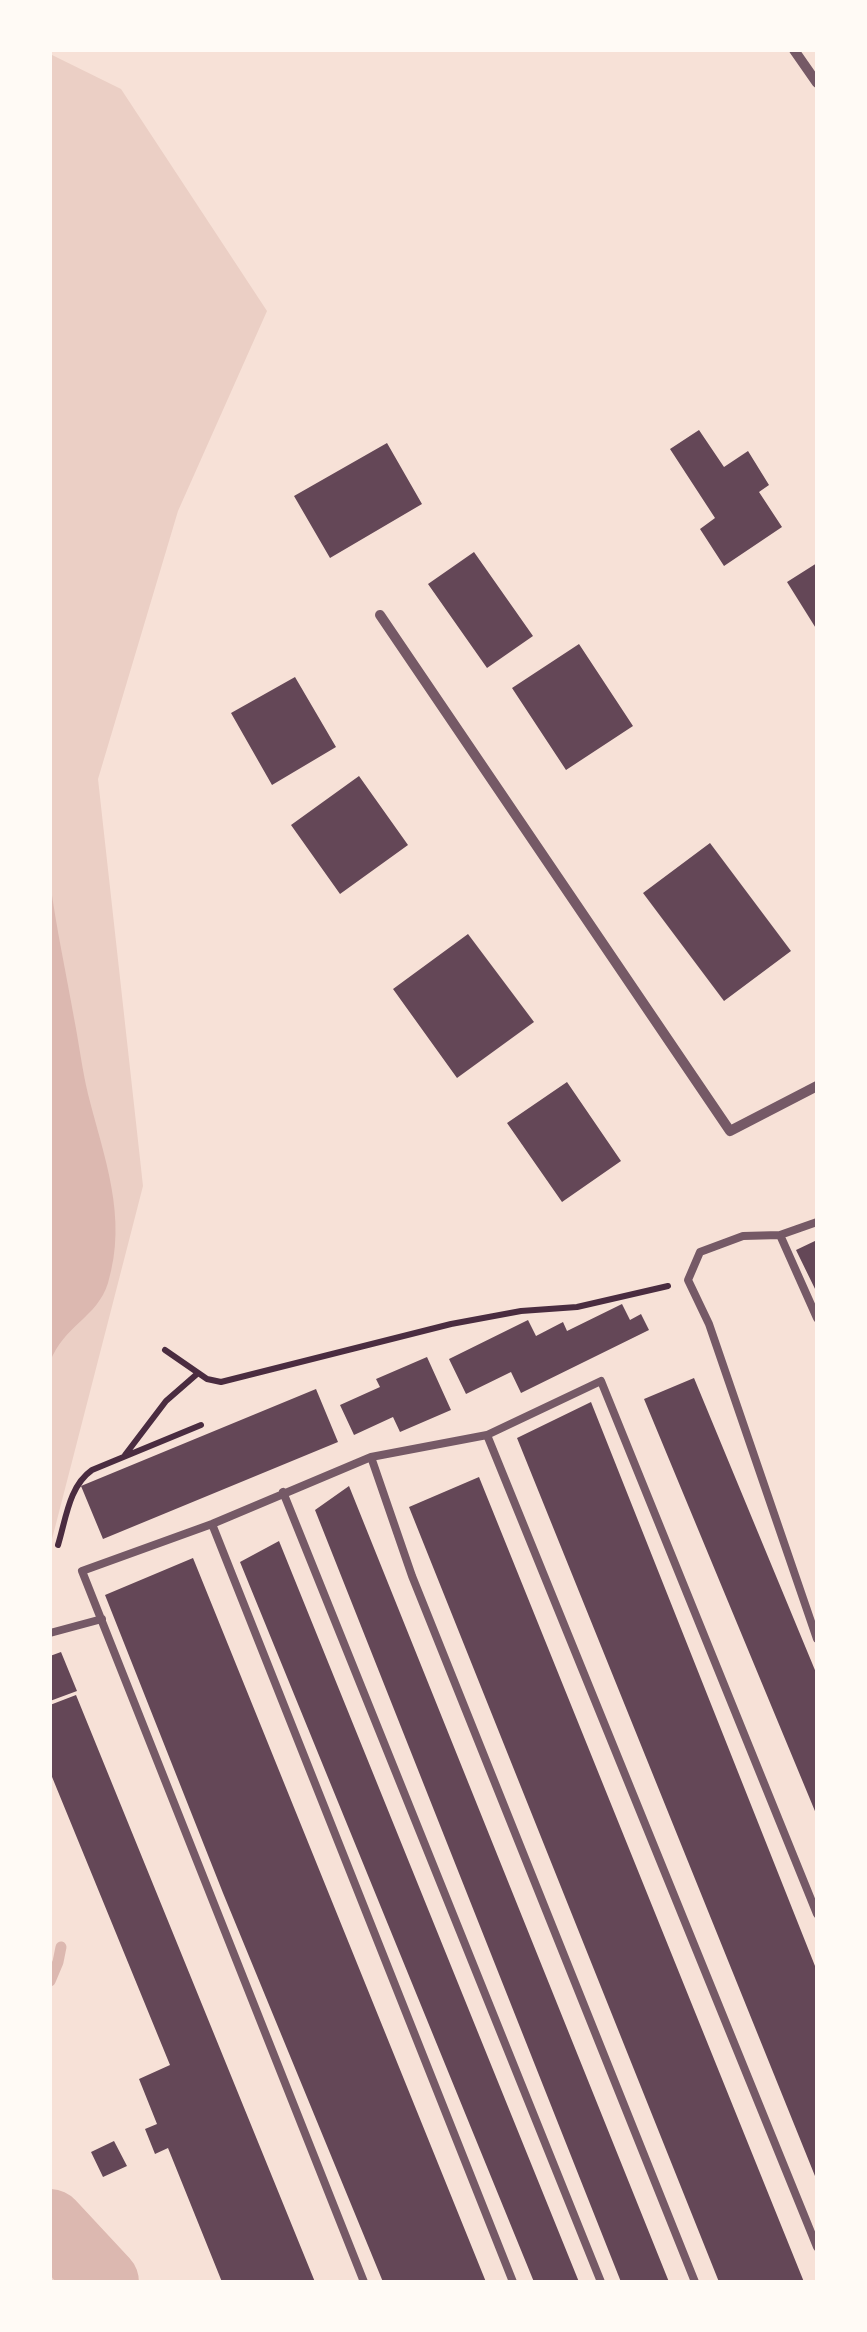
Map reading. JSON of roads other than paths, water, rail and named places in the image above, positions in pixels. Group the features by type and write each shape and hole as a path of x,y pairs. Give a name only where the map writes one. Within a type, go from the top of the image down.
{"street":[{"path":"794,50 817,83"},
{"path":"380,615 730,1132 817,1086"}],"lane":[{"path":"817,1222 780,1236 743,1236 700,1252 688,1280 709,1324 817,1639"},
{"path":"780,1236 817,1318"},
{"path":"364,2282 82,1571 212,1524 371,1456 487,1435 601,1382 817,1914"},
{"path":"487,1435 817,2247"},
{"path":"371,1456 412,1576 695,2282"},
{"path":"283,1492 601,2282"},
{"path":"212,1524 513,2282"},
{"path":"50,1633 102,1619"}],"waterway":[{"path":"50,1981 61,1947"},
{"path":"50,2224 104,2282"}]}
